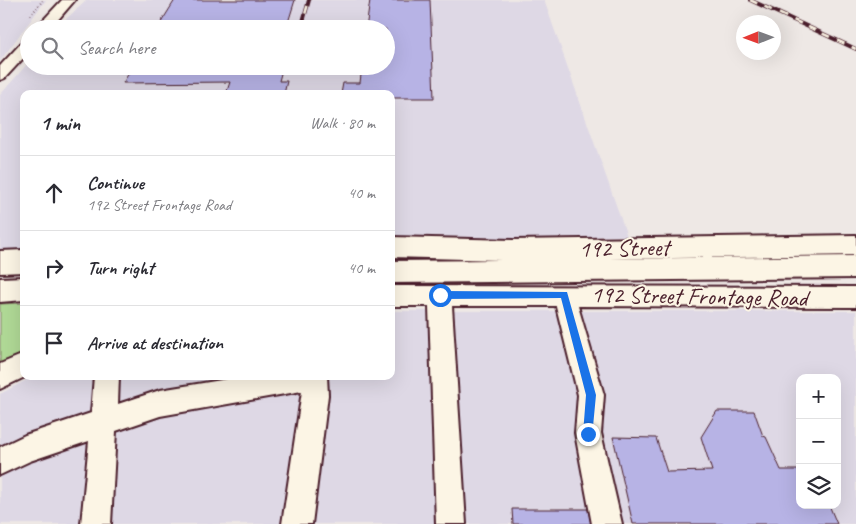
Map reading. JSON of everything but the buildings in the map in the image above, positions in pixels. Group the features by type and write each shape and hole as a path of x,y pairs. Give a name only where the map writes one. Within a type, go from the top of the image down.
{"main road":[{"name":"192 Street","path":"395,272 856,245"},
{"name":"192 Street","path":"395,248 513,250 856,267"},
{"path":"0,262 20,261"},
{"path":"0,290 20,288"}],"street":[{"path":"50,20 68,1"},
{"path":"2,70 20,52"},
{"path":"440,295 451,524"},
{"path":"564,295 591,395 588,434 607,524"},
{"name":"192 Street Frontage Road","path":"395,296 856,297"},
{"path":"0,377 20,367"},
{"path":"96,524 107,380"},
{"path":"0,461 25,449 160,403 291,380"},
{"path":"286,524 297,524 314,395 314,380"}],"shaded area":[{"path":"0,0 46,0 31,20 20,20 20,34 0,61"},
{"path":"87,0 544,0 627,236 515,239 395,236 395,90 20,90 20,251 0,252 0,95 20,72 20,75 395,75 395,20 65,20"},
{"path":"395,311 856,311 856,524 0,524 0,394 26,380 395,380"}],"green space":[{"path":"20,303 20,357 0,368 0,304"}],"railway":[{"path":"303,20 309,0"},
{"path":"750,0 856,49"}],"route":[{"path":"440,295 564,295 591,395 588,434"}]}
